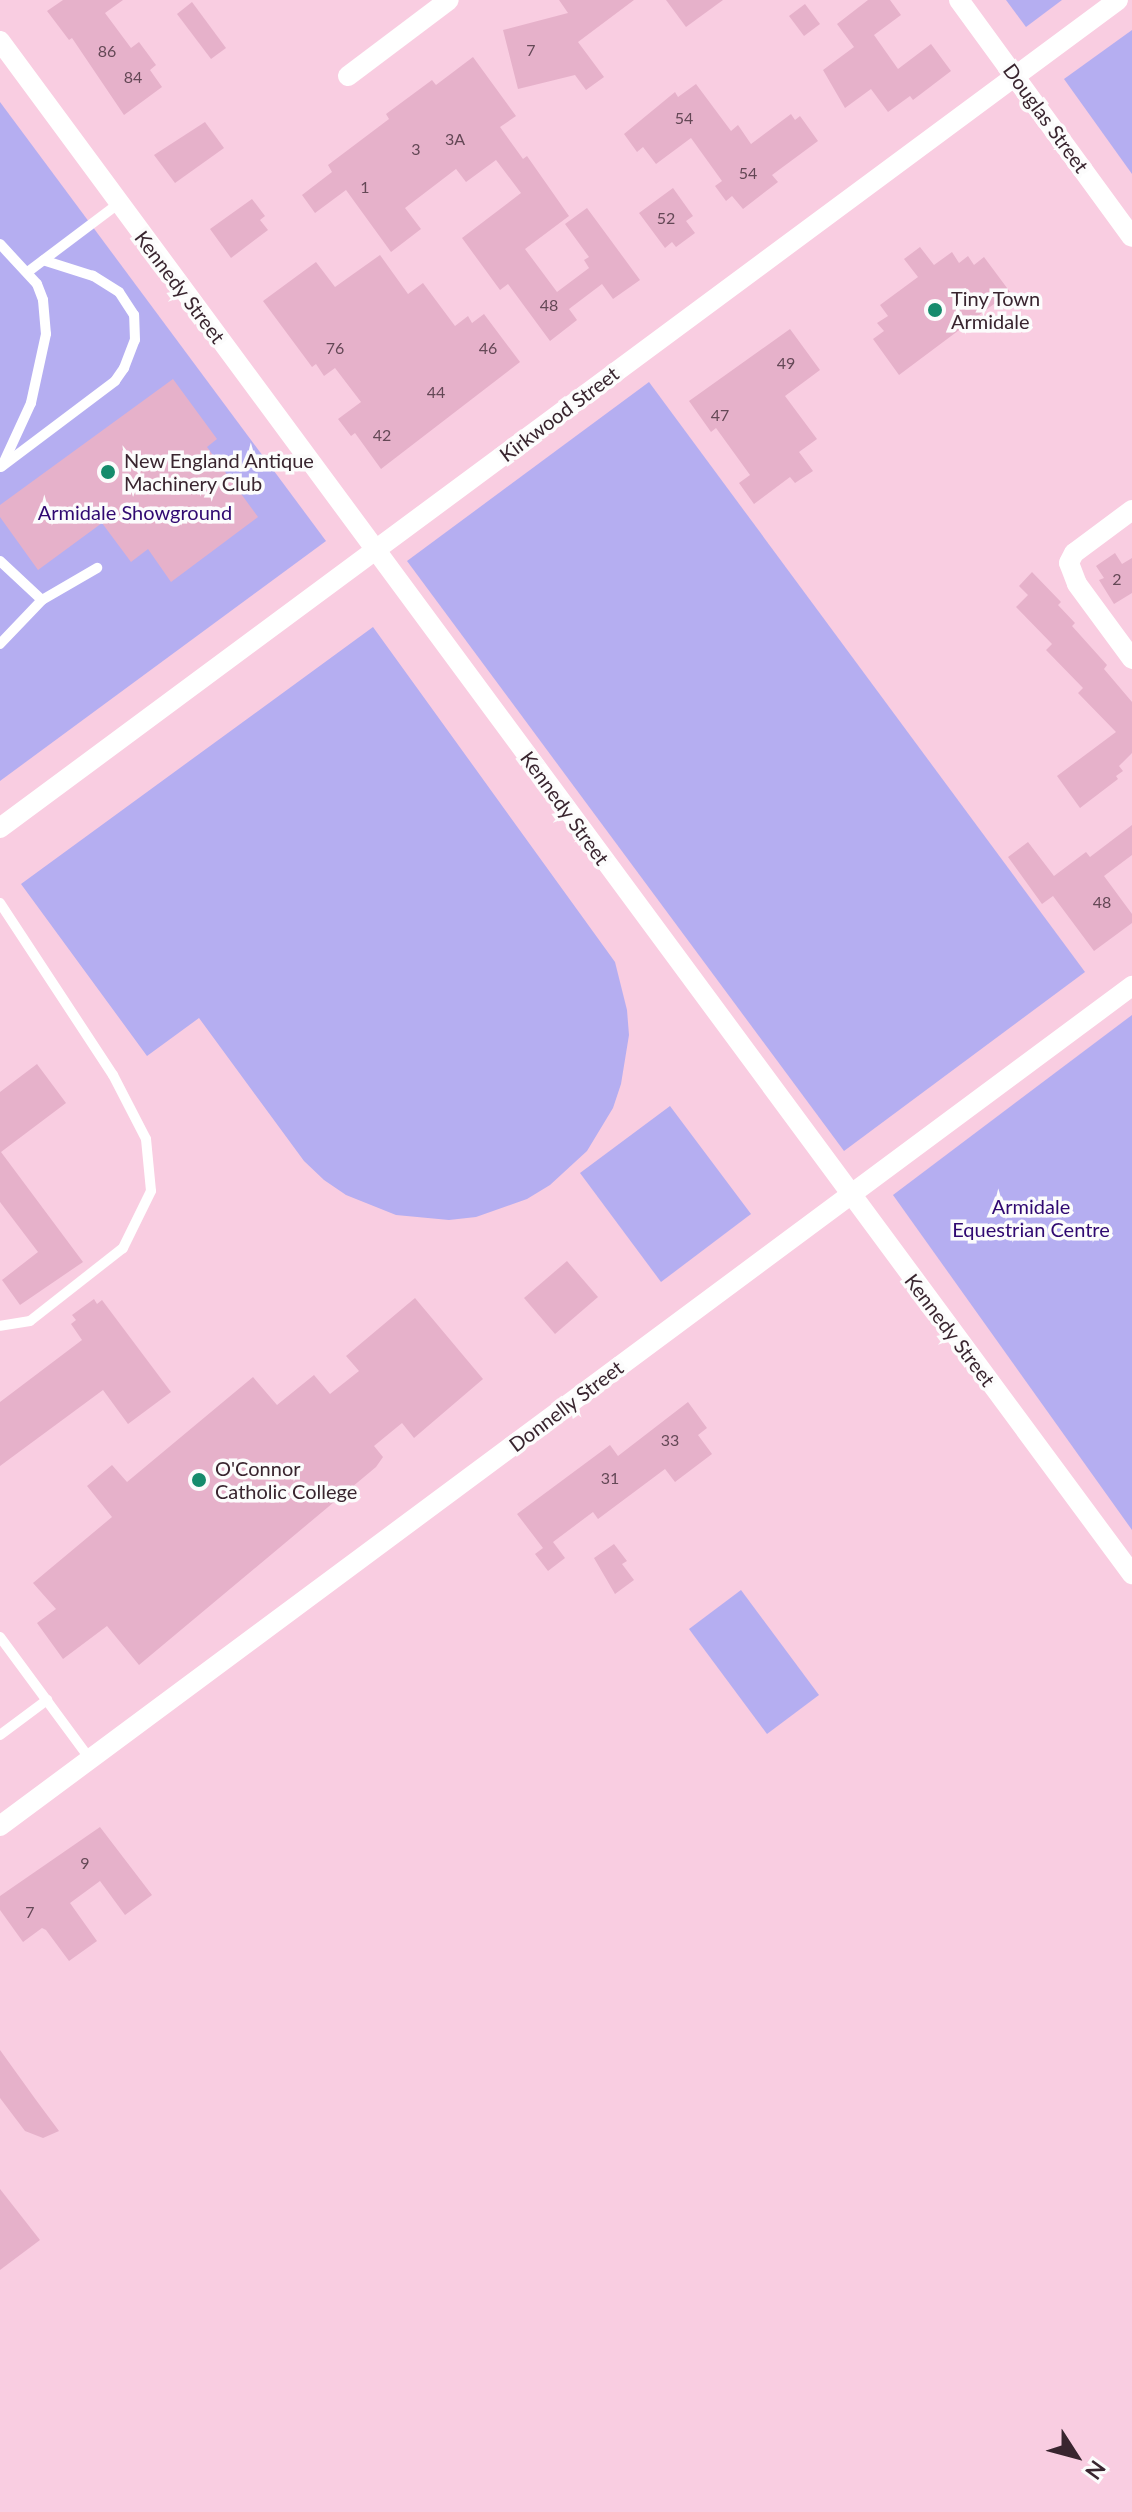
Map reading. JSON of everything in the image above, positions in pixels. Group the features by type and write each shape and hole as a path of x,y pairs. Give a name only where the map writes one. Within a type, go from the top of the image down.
{"street":[{"path":"348,76 449,0"},
{"name":"Douglas Street","path":"959,0 1132,237"},
{"name":"Kirkwood Street","path":"0,828 1118,0"},
{"name":"Kennedy Street","path":"0,41 1132,1574"},
{"path":"1132,510 1074,553 1069,563 1077,584 1132,659"},
{"name":"Donnelly Street","path":"0,1826 1132,986"}],"lane":[{"path":"29,271 118,204"},
{"path":"0,244 29,271 43,300 44,354 31,403 1,468"},
{"path":"1,468 115,381 135,340 134,315 119,292 93,276 43,260"},
{"path":"0,561 42,600"},
{"path":"0,644 42,600 97,568"},
{"path":"0,903 113,1075 146,1139 151,1191 123,1248 30,1321 0,1326"},
{"path":"0,1637 90,1759"},
{"path":"0,1735 47,1700"}],"green space":[{"path":"1006,0 1062,0 1026,27"},
{"path":"1132,30 1132,174 1064,79"},
{"name":"Armidale Showground","path":"0,102 326,541 0,781"},
{"path":"649,382 1085,972 844,1151 407,561"},
{"path":"373,627 615,962 627,1010 629,1035 621,1084 613,1108 587,1151 550,1185 527,1199 476,1217 449,1220 396,1215 346,1195 324,1180 304,1161 199,1018 147,1056 21,884"},
{"name":"Armidale Equestrian Centre","path":"1132,1015 1132,1530 893,1195"},
{"path":"670,1106 751,1214 661,1282 580,1173"},
{"path":"741,1590 819,1695 767,1734 689,1629"}],"building":[{"path":"63,0 123,0 105,13 131,48 139,42 156,65 150,70 162,87 124,115 72,38 69,40 47,11"},
{"path":"559,0 634,0 578,42 604,77 586,90 575,75 518,89 503,30 568,13"},
{"path":"666,0 723,0 686,27"},
{"path":"868,0 890,0 901,15 874,35 898,69 931,44 951,71 913,100 910,96 888,112 871,89 845,108 823,70 854,47 837,24"},
{"path":"192,2 226,48 211,59 177,14"},
{"path":"805,4 820,24 804,36 789,16"},
{"path":"473,57 516,116 500,127 523,159 527,156 569,216 525,249 557,292 589,268 584,260 589,257 565,224 587,208 640,280 613,299 602,284 569,309 577,320 550,341 508,284 500,290 462,238 521,193 496,160 466,182 456,169 405,208 421,229 391,252 346,190 315,213 302,195 332,172 328,165 389,119 386,114 432,80 436,85"},
{"path":"696,84 731,131 738,125 751,144 791,114 795,120 800,116 818,141 772,175 778,182 743,209 732,196 726,201 715,186 722,181 691,138 656,164 643,147 637,152 624,134 675,92 678,97"},
{"path":"205,122 224,148 175,183 154,155"},
{"path":"673,188 693,216 686,221 695,233 676,247 672,242 665,248 639,213"},
{"path":"252,199 265,216 260,220 268,230 231,258 210,229"},
{"name":"Tiny Town Armidale","path":"920,247 934,265 952,252 959,263 968,256 974,265 984,257 1010,292 899,375 873,339 884,331 877,323 888,316 880,305 918,277 904,259"},
{"path":"380,255 408,294 423,283 455,326 468,316 472,323 484,314 520,362 381,469 355,433 351,436 338,419 361,402 335,368 324,376 316,364 312,367 263,301 316,262 335,287"},
{"path":"790,329 820,370 785,396 817,439 799,452 813,471 795,483 790,477 754,504 739,483 750,475 716,428 711,432 689,401"},
{"name":"New England Antique Machinery Club","path":"173,379 217,439 207,447 258,517 171,582 148,549 131,562 102,523 38,570 0,517 0,505"},
{"path":"1115,553 1122,564 1132,558 1132,593 1114,604 1099,580 1104,578 1096,566"},
{"path":"1032,572 1061,602 1058,605 1075,623 1072,626 1107,665 1104,669 1132,702 1132,753 1119,766 1123,771 1116,776 1118,779 1080,808 1057,776 1116,732 1078,693 1083,688 1046,650 1052,644 1016,607 1028,595 1019,586"},
{"path":"1132,825 1132,855 1104,876 1132,914 1132,923 1094,951 1053,896 1042,904 1008,857 1028,842 1054,876 1086,852 1090,857"},
{"path":"37,1064 66,1103 1,1152 83,1262 20,1305 2,1280 38,1252 0,1202 0,1092"},
{"path":"567,1261 598,1297 555,1334 524,1298"},
{"path":"415,1298 483,1379 414,1438 402,1423 374,1446 383,1457 376,1467 139,1665 107,1626 63,1659 37,1623 56,1609 33,1583 112,1517 87,1486 112,1465 127,1482 253,1377 277,1405 314,1375 330,1394 359,1371 346,1356"},
{"path":"94,1299 97,1304 102,1300 171,1392 128,1424 103,1390 0,1466 0,1402 82,1340 71,1324 76,1320 72,1315"},
{"path":"688,1402 707,1428 698,1435 712,1454 675,1482 665,1469 598,1519 593,1512 553,1542 565,1558 548,1571 535,1554 543,1548 517,1514 610,1445 618,1456"},
{"path":"614,1544 627,1561 622,1564 634,1580 615,1594 594,1558"},
{"path":"100,1827 152,1895 125,1915 100,1881 70,1903 97,1941 69,1961 42,1928 23,1942 0,1910 0,1896"},
{"path":"0,2050 59,2131 43,2138 25,2131 0,2098"},
{"path":"0,2189 40,2240 0,2270"}],"place":[{"name":"Tiny Town Armidale","path":"935,310"},
{"name":"New England Antique Machinery Club","path":"108,472"},
{"name":"O'Connor Catholic College","path":"199,1480"}]}
